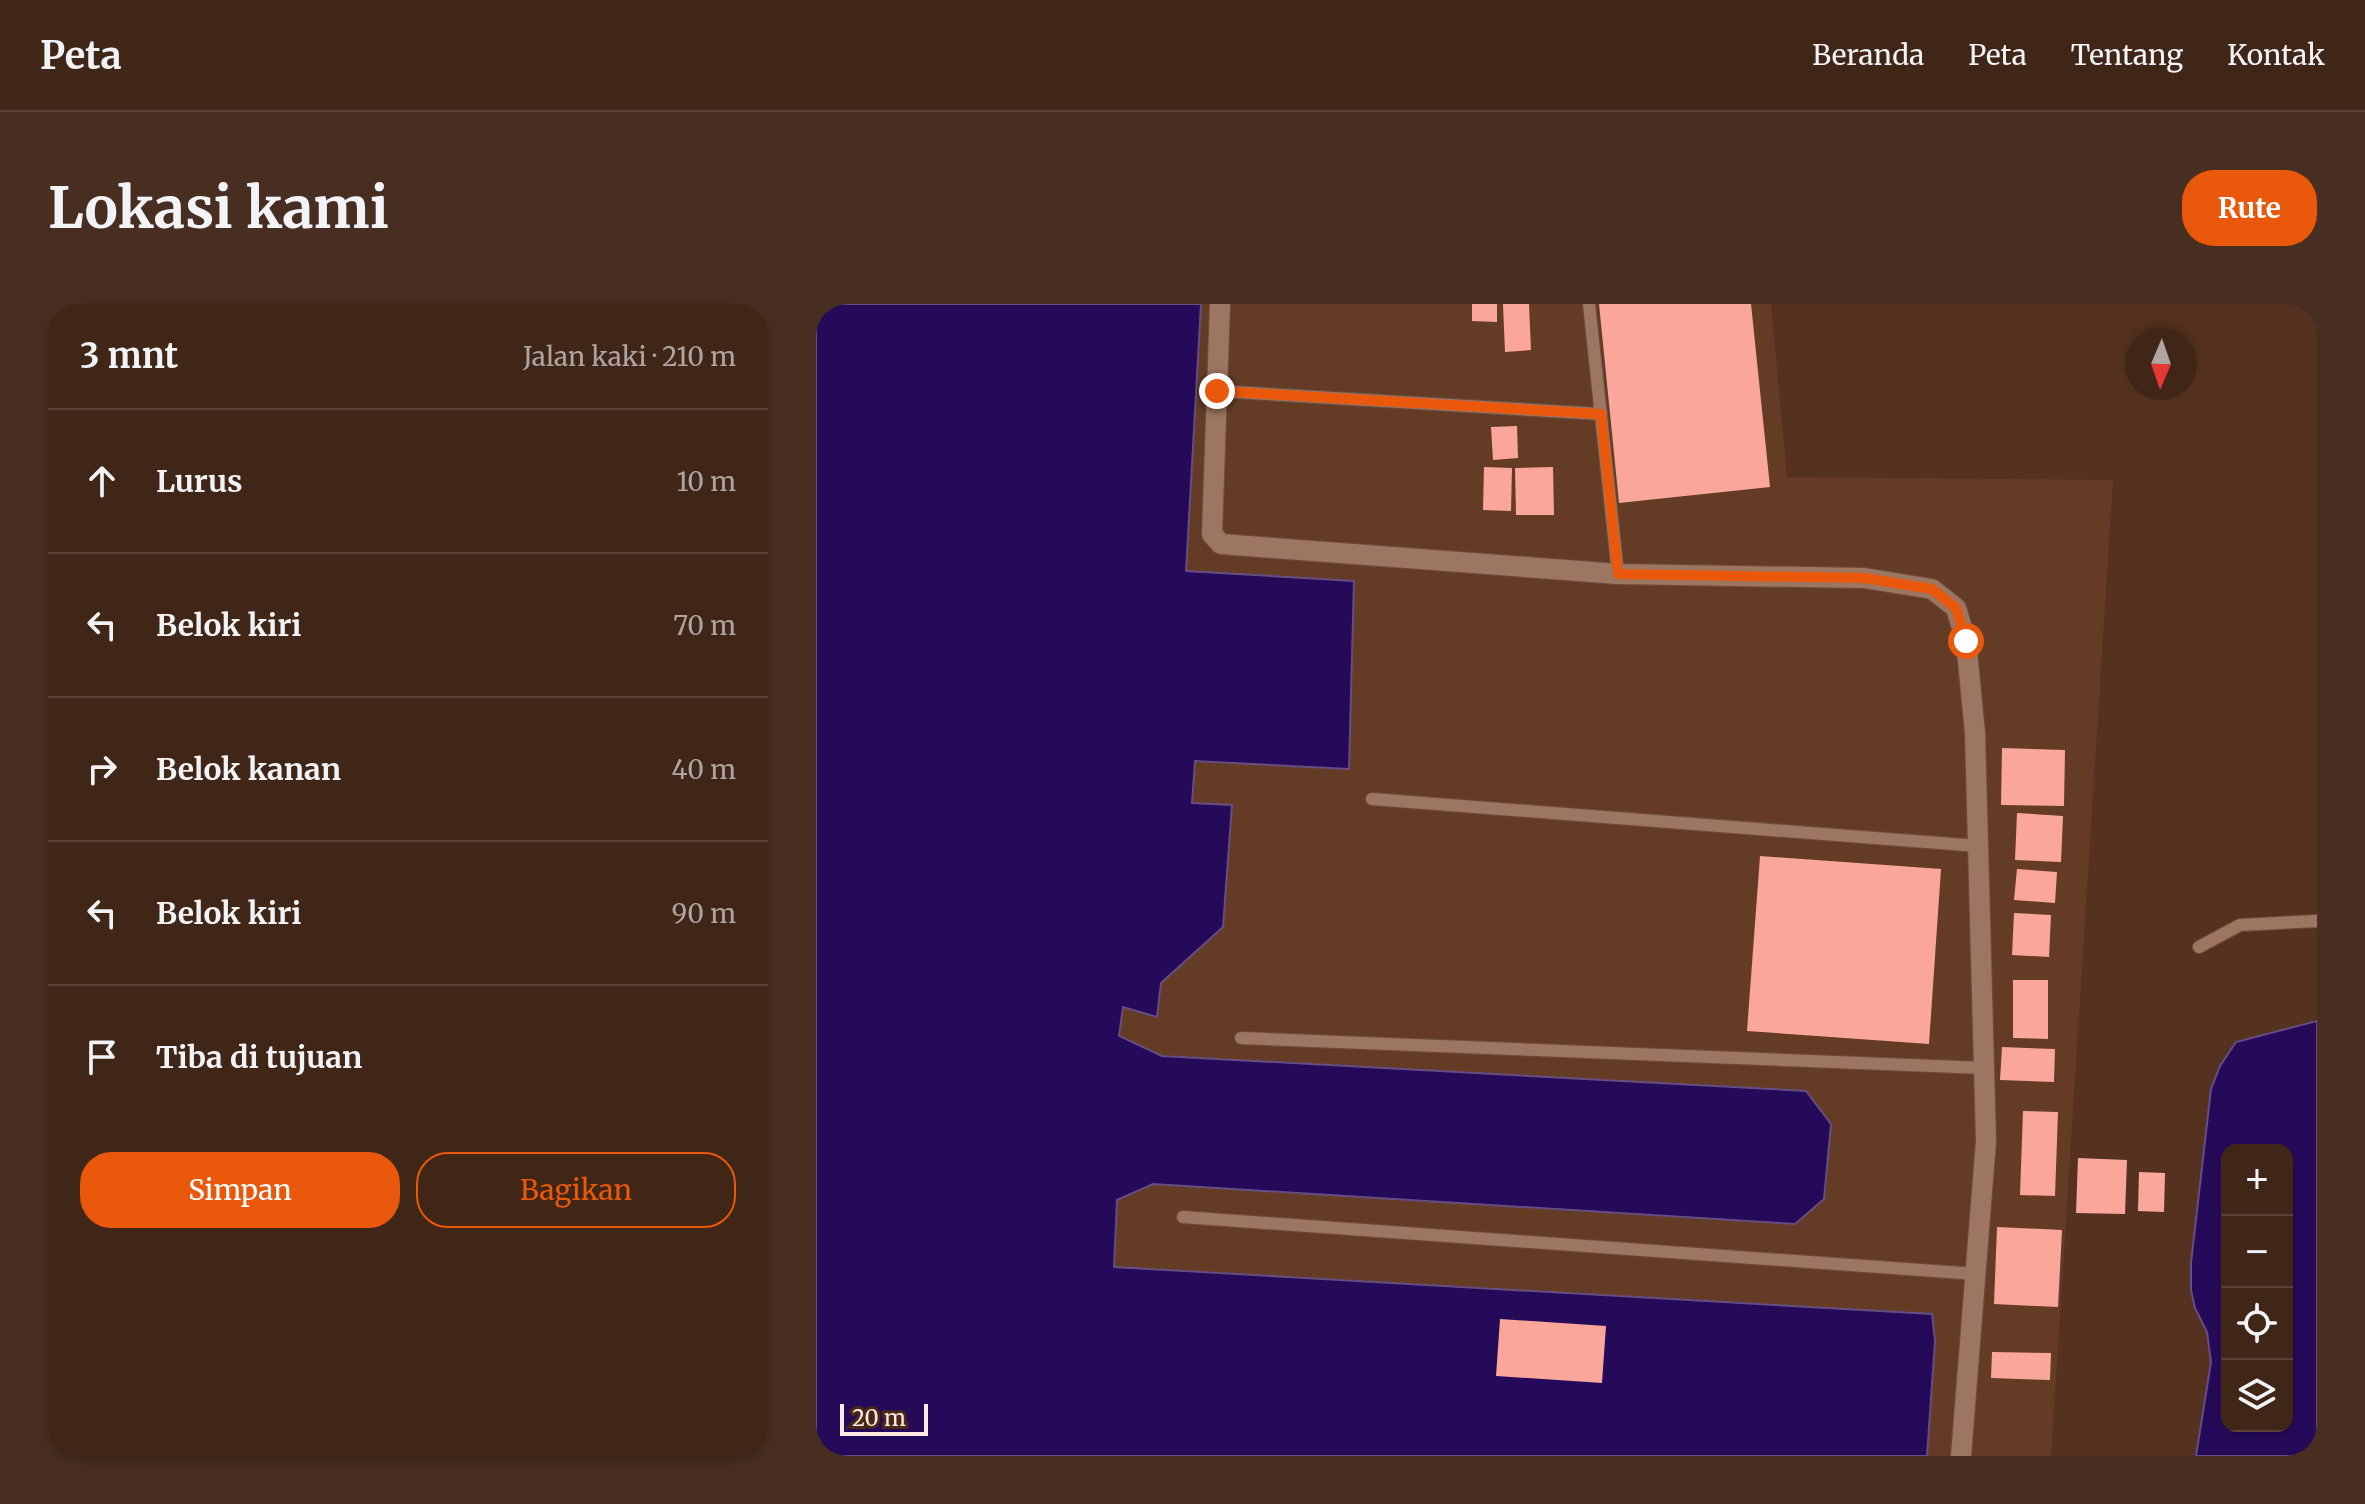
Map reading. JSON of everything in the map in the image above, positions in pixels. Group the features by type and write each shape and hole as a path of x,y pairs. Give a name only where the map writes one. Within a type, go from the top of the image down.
{"street":[{"path":"1220,304 1212,534 1221,544 1618,574 1864,578 1932,589 1956,608 1966,641 1975,733 1986,1141 1961,1456"}],"lane":[{"path":"1589,304 1618,574"},
{"path":"1217,391 1601,414"},
{"path":"1372,799 1978,846"},
{"path":"2199,947 2240,925 2317,921"},
{"path":"1241,1038 1984,1068"},
{"path":"1183,1217 1976,1274"}],"shaded area":[{"path":"816,304 1201,304 1186,571 1354,581 1349,769 1195,761 1192,803 1232,805 1223,927 1161,983 1157,1017 1123,1007 1119,1036 1162,1056 1806,1091 1831,1124 1824,1199 1795,1224 1153,1184 1117,1200 1114,1267 1932,1314 1935,1341 1927,1456 816,1456"},
{"path":"1201,304 1771,304 1787,477 2113,480 2051,1456 1927,1456 1935,1341 1931,1314 1114,1268 1119,1036 1123,1007 1161,983 1223,927 1232,805 1192,803 1195,761 1349,769 1186,571"},
{"path":"2317,1021 2317,1456 2196,1456 2211,1362 2207,1332 2195,1308 2191,1290 2191,1263 2211,1089 2220,1066 2236,1042"}],"building":[{"path":"1472,304 1497,304 1497,322 1472,321"},
{"path":"1503,304 1529,304 1531,350 1505,352"},
{"path":"1599,304 1751,304 1770,487 1619,503"},
{"path":"1517,426 1518,458 1493,460 1491,427"},
{"path":"1484,467 1512,468 1511,511 1483,510"},
{"path":"1553,467 1554,515 1516,515 1515,468"},
{"path":"2002,748 2065,750 2064,806 2001,805"},
{"path":"2017,813 2063,816 2061,862 2015,860"},
{"path":"1760,856 1941,869 1929,1044 1747,1031"},
{"path":"2017,869 2057,872 2055,903 2014,900"},
{"path":"2014,913 2051,915 2049,957 2012,955"},
{"path":"2013,980 2048,980 2048,1039 2013,1038"},
{"path":"2002,1047 2055,1049 2054,1082 2000,1080"},
{"path":"2023,1111 2058,1112 2055,1196 2020,1195"},
{"path":"2078,1158 2127,1160 2125,1214 2076,1213"},
{"path":"2139,1172 2165,1173 2164,1212 2138,1211"},
{"path":"1997,1227 2062,1230 2058,1307 1994,1304"},
{"path":"1500,1319 1606,1326 1602,1383 1496,1376"},
{"path":"1992,1352 2051,1353 2050,1380 1991,1378"}],"route":[{"path":"1217,391 1601,414 1618,574 1864,578 1932,589 1956,608 1966,641"}]}
